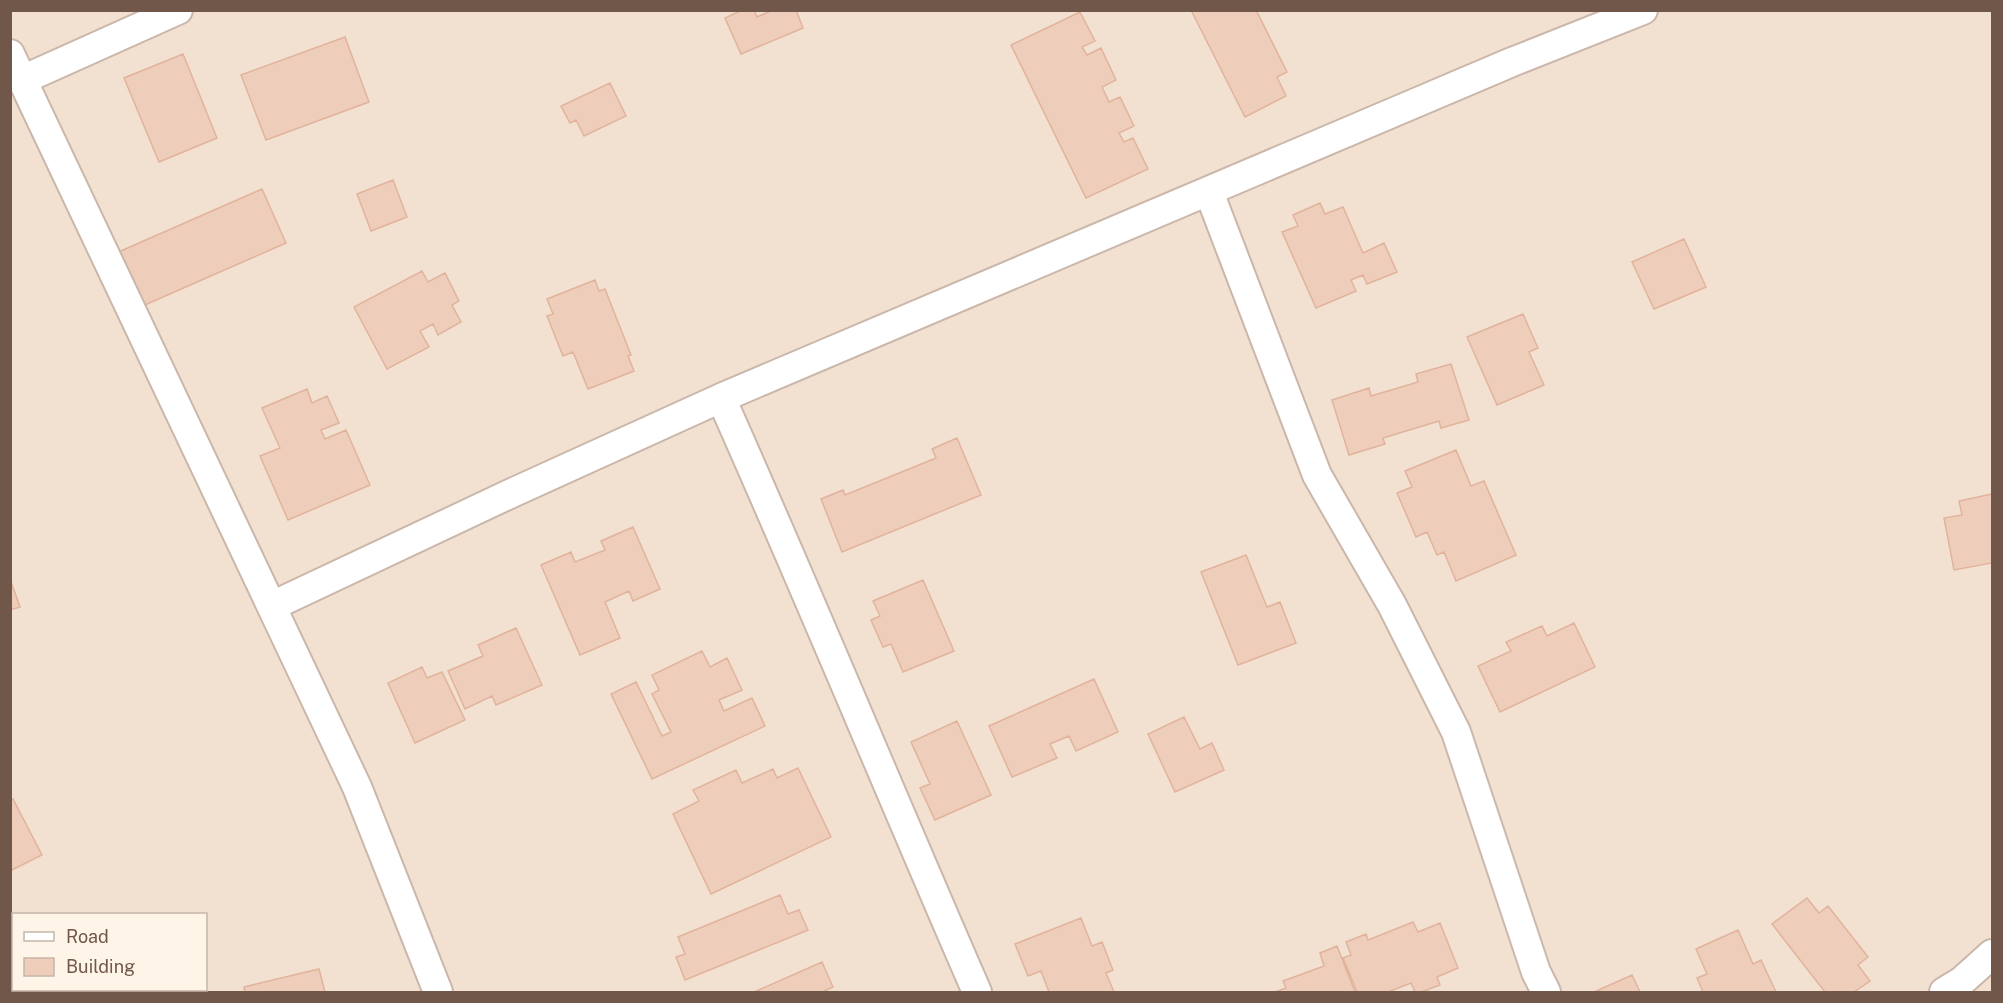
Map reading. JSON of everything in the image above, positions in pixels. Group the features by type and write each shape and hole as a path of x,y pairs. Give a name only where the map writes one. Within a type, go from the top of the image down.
{"street":[{"path":"22,80 178,10"},
{"path":"272,606 721,398 1512,62 1643,10"},
{"path":"10,54 357,787 438,993"},
{"path":"1209,192 1317,475 1392,605 1456,732 1536,972 1546,993"},
{"path":"721,398 775,518 868,742 977,993"},
{"path":"1944,993 1962,981 1992,954"}],"shaded area":[{"path":"10,11 1992,11 1992,992 11,992"}],"building":[{"path":"742,10 754,10 757,17 773,10 796,10 803,28 741,54 725,18"},
{"path":"1191,10 1256,10 1287,72 1277,77 1286,96 1245,117"},
{"path":"1080,12 1095,41 1082,47 1087,55 1101,48 1116,80 1102,87 1109,102 1120,97 1134,126 1119,133 1124,142 1133,138 1148,169 1086,198 1011,45"},
{"path":"345,37 369,102 266,140 241,75"},
{"path":"183,54 217,138 159,162 124,78"},
{"path":"610,83 626,116 584,136 576,120 570,123 561,106"},
{"path":"393,180 407,217 371,231 357,194"},
{"path":"262,189 286,243 138,308 114,254"},
{"path":"1320,203 1325,214 1343,207 1363,253 1384,243 1397,272 1367,284 1363,275 1351,280 1356,291 1316,308 1282,232 1298,226 1293,215"},
{"path":"1684,239 1706,287 1654,309 1632,262"},
{"path":"422,271 428,282 445,273 459,301 452,305 461,322 438,335 433,324 420,331 429,347 387,369 354,307"},
{"path":"595,280 599,291 605,289 631,355 628,356 634,371 588,389 573,352 563,356 547,316 553,314 547,299"},
{"path":"1523,314 1538,348 1529,352 1544,385 1497,405 1467,337"},
{"path":"1451,364 1469,420 1441,428 1439,421 1383,438 1385,444 1349,455 1332,400 1369,388 1371,396 1418,382 1416,374"},
{"path":"307,389 312,403 327,396 339,423 321,430 325,439 346,430 370,485 288,520 260,456 280,448 262,408"},
{"path":"957,438 981,495 842,552 821,499 843,490 845,495 936,458 932,449"},
{"path":"1456,450 1471,486 1484,481 1516,555 1456,581 1444,552 1437,555 1427,532 1416,537 1397,493 1412,487 1405,471"},
{"path":"1992,494 1992,563 1954,570 1944,518 1962,515 1959,501"},
{"path":"633,527 660,589 633,601 629,591 605,602 620,638 580,655 541,565 571,552 575,562 605,550 601,541"},
{"path":"1246,555 1267,607 1280,602 1296,643 1238,665 1201,572"},
{"path":"10,579 20,607 10,610"},
{"path":"923,580 954,651 903,672 891,644 883,647 871,620 880,616 873,601"},
{"path":"1574,623 1595,667 1500,712 1478,666 1511,651 1506,642 1542,626 1547,636"},
{"path":"516,628 542,685 496,705 492,696 465,709 448,671 483,656 478,645"},
{"path":"702,651 710,667 727,658 742,690 719,700 724,711 752,698 765,726 652,779 611,694 636,682 662,736 671,732 652,694 659,690 652,675"},
{"path":"422,667 427,678 442,672 465,720 415,743 388,683"},
{"path":"1094,679 1118,732 1076,751 1069,736 1050,744 1057,758 1012,777 989,726"},
{"path":"1184,717 1200,749 1212,743 1224,770 1175,792 1148,734"},
{"path":"957,721 991,795 935,820 920,788 930,784 911,742"},
{"path":"798,768 831,837 711,894 673,814 699,801 693,790 736,770 742,783 773,769 777,778"},
{"path":"13,799 42,855 10,871 10,800"},
{"path":"780,895 788,914 799,910 808,930 685,980 676,957 685,954 678,937"},
{"path":"1807,898 1819,913 1828,906 1868,957 1858,965 1870,981 1854,992 1825,992 1772,924"},
{"path":"1081,918 1092,946 1102,942 1113,970 1106,973 1114,992 1049,992 1041,971 1028,976 1015,944"},
{"path":"1413,922 1418,932 1440,923 1458,968 1437,977 1440,985 1421,992 1415,992 1411,983 1388,992 1357,992 1343,958 1351,955 1346,942 1366,934 1368,940"},
{"path":"1738,930 1753,964 1761,960 1776,992 1703,992 1697,978 1707,974 1696,949"},
{"path":"1337,946 1355,992 1275,992 1286,988 1283,981 1324,966 1320,953"},
{"path":"822,962 833,987 822,992 754,992"},
{"path":"319,969 325,992 245,992 244,987"},
{"path":"1632,975 1640,992 1594,992"}]}
